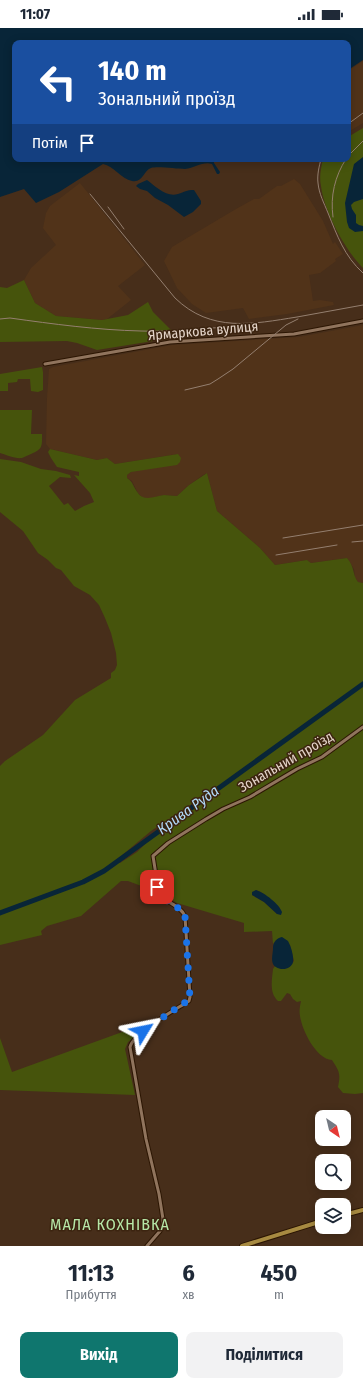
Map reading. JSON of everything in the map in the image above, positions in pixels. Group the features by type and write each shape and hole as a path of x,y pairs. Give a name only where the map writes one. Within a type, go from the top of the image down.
{"main road":[{"path":"351,1213 363,1210"},
{"path":"242,1246 315,1223"}],"street":[{"name":"Ярмаркова вулиця","path":"46,364 170,342 294,334 363,321"},
{"name":"Зональний проїзд","path":"146,1246 160,1231 162,1227 162,1219 158,1187 146,1139 130,1044 143,1031 190,999 185,916 180,909 159,894 152,859 153,856 168,843 218,812 250,797 322,756 363,727"}],"shaded area":[{"path":"363,61 363,123 351,130 351,69"},
{"path":"294,179 300,184 323,221 333,244 335,242 343,254 335,259 336,261 320,273 309,275 313,301 320,300 333,302 334,305 287,314 249,319 243,308 206,313 192,304 177,288 164,261 172,247 254,199 259,199 277,186 281,186"},
{"path":"80,183 145,265 118,286 131,300 107,319 102,320 56,316 35,303 24,280 31,268 56,245 43,228 46,213 50,206"},
{"path":"363,325 363,583 358,582 355,578 354,569 347,558 311,563 307,560 275,565 260,548 217,511 207,473 189,485 177,496 164,495 152,498 143,498 138,493 132,481 127,478 127,475 131,472 178,454 115,464 107,458 97,460 50,449 46,444 49,369 53,367 172,345 299,337"}],"green space":[{"path":"363,128 363,268 349,251 336,230 326,207 320,183 322,162 351,162 351,135"},
{"path":"24,280 35,303 56,316 102,320 128,315 148,302 153,312 178,337 97,350 67,341 0,342 0,287 7,288"},
{"path":"42,367 43,390 38,392 31,391 30,379 18,379 17,382 8,383 8,391 0,391 0,374"},
{"path":"0,410 32,410 31,434 42,434 42,444 40,449 22,458 0,453"},
{"path":"50,449 97,460 107,458 115,464 178,454 181,458 177,465 131,472 127,475 127,478 140,496 150,498 164,495 177,496 189,485 207,473 217,511 260,548 275,565 307,560 311,563 347,558 358,582 363,583 363,1093 343,1093 338,1087 339,1072 332,1060 321,1055 315,1049 307,1036 301,1022 301,1001 297,1002 290,994 287,993 281,1001 278,1001 275,998 272,990 273,969 275,966 284,969 290,966 294,961 290,945 276,940 273,944 272,931 244,932 244,923 177,903 160,893 128,881 121,881 81,916 47,926 41,931 42,935 0,945 0,766 43,735 75,700 111,678 111,673 115,670 117,665 116,653 111,633 99,605 90,595 74,586 61,570 56,568 38,553 23,531 0,512 0,459 21,462 41,469 70,475 71,478 60,477 49,486 64,505 68,503 75,511 94,502 90,493 74,475 79,476 79,472 57,467 48,452","holes":["199,799 201,804 149,840 137,852 120,863 115,861 151,831","256,890 261,892 280,908 277,914 264,902 252,895"]},
{"path":"158,1019 128,1042 125,1049 135,1095 0,1090 0,1038 12,1072"}],"water":[{"path":"0,28 363,28 363,60 351,68 351,40 12,40 12,162 214,162 220,172 217,174 212,164 209,163 185,169 154,167 148,170 141,179 132,181 124,178 111,167 103,164 59,192 36,203 24,189 0,197"},
{"path":"363,157 363,199 354,202 351,205 356,215 356,223 363,226 363,231 355,232 349,228 345,203 354,164"},
{"path":"147,180 161,191 174,195 194,190 201,201 201,204 193,212 184,217 147,191 136,186"},
{"path":"256,890 275,902 282,912 281,915 277,914 264,902 252,895 252,892"},
{"path":"282,937 288,941 293,957 292,965 284,969 275,966 272,960 273,946 278,938"}],"waterway":[{"name":"Крива Руда","path":"0,913 83,882 104,871 363,684"}],"railway":[{"path":"351,122 363,113"},
{"path":"351,153 363,141"},
{"path":"320,162 318,171 319,191 342,245 351,260 363,273"},
{"path":"333,217 332,201 334,186 344,162"},
{"path":"90,194 175,298 189,309 203,317 233,323 264,322 363,305"},
{"path":"108,207 124,229"},
{"path":"0,319 10,318 92,328 141,331 173,331 226,327"},
{"path":"185,390 210,384 218,379 233,369 286,325 298,319"},
{"path":"283,538 363,525"},
{"path":"352,542 363,541"},
{"path":"276,555 337,545"}],"district":[{"name":"МАЛА КОХНІВКА","path":"110,1224"}],"route":[{"path":"143,1031 190,999 185,916 180,909 160,896 157,887"}]}
